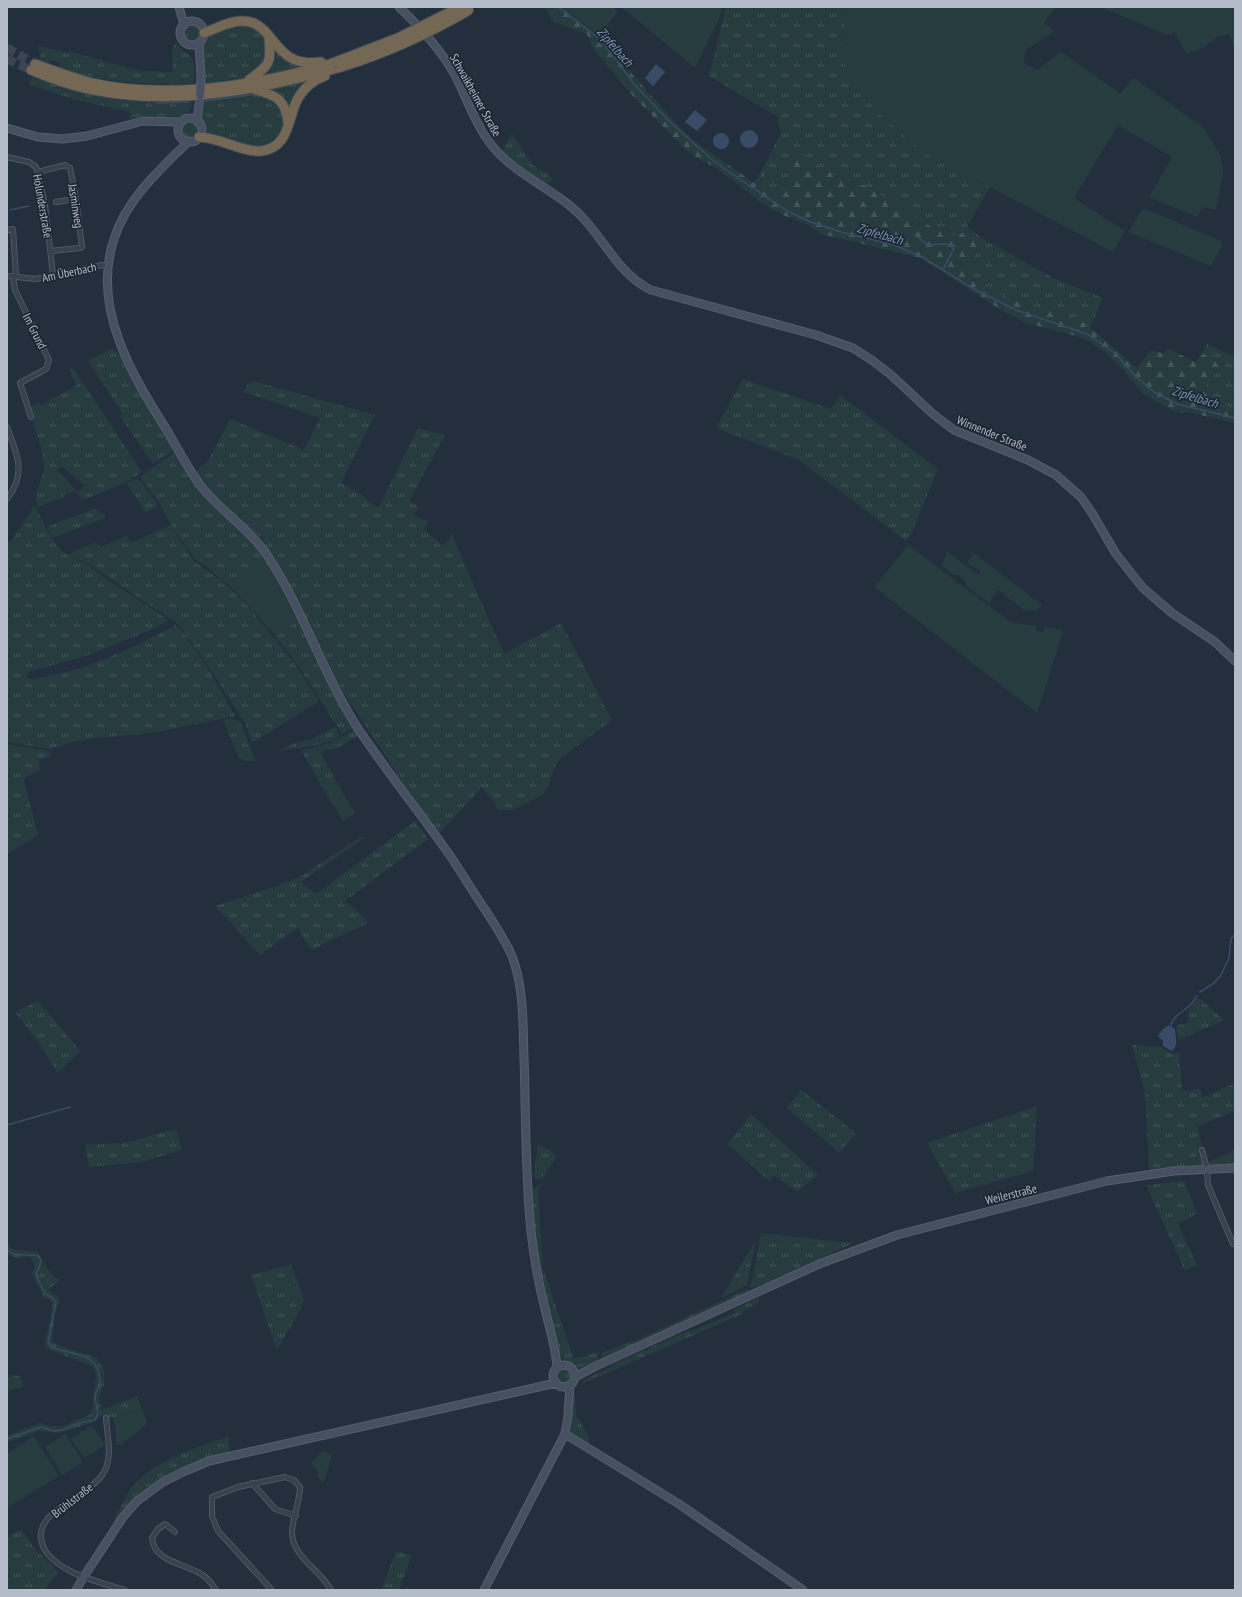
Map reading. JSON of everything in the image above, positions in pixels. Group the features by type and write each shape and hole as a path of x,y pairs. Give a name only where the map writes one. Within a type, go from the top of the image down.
{"highway":[{"path":"199,129 219,139 253,150 266,150 274,147 288,130 298,98 306,88 336,68 460,7"},
{"path":"336,68 306,71 244,83 193,89 156,89 94,83 33,67 74,85 123,95 188,96 253,89 336,68 410,41 475,7"},
{"path":"203,30 244,20 252,22 263,29 281,51 294,60 309,63 325,61 336,68"},
{"path":"244,83 261,72 266,66 270,58 271,50 269,37"},
{"path":"253,89 270,93 280,100 287,110 289,124"}],"main road":[{"path":"180,7 191,22"},
{"path":"180,7 184,25 181,31 182,37 186,43 195,44 203,38 203,30 196,22 191,22 184,25"},
{"name":"Schwaikheimer Straße","path":"399,7 446,62 486,137 500,155 516,169 551,191 573,208 592,228 625,271 637,283 651,290 689,300"},
{"path":"153,121 169,125 178,130 185,139 195,140 199,129 198,107 201,73 195,44"},
{"path":"7,128 38,137 67,139 87,136 135,123 153,121 181,122 190,118 198,107"},
{"path":"190,118 199,129"},
{"path":"178,130 181,122"},
{"path":"185,139 172,157 130,206 113,240 108,266 108,295 116,334 147,399 200,485 264,551 281,577 335,690 357,727 448,852 510,951 515,966 522,1010 531,1231 537,1272 555,1346 557,1367 554,1379"},
{"name":"Winnender Straße","path":"689,300 816,335 853,348 890,374 949,428 965,436 1028,460 1056,475 1081,497 1116,554 1143,588 1167,609 1215,642 1235,662"},
{"name":"Weilerstraße","path":"574,1374 596,1366 800,1272 847,1252 897,1235 1128,1177 1174,1171 1207,1171 1235,1168"},
{"path":"484,1590 565,1434 569,1407 570,1384 574,1374 568,1366 564,1364 555,1346"},
{"path":"557,1367 564,1364"},
{"path":"76,1590 123,1517 136,1502 152,1489 183,1472 209,1461 538,1386 554,1379"},
{"path":"554,1379 563,1386 569,1407"},
{"path":"563,1386 570,1384"},
{"path":"565,1434 679,1504 803,1590"}],"street":[{"name":"Holunderstraße","path":"7,159 32,163 38,172 45,205 53,276"},
{"name":"Jasminweg","path":"38,172 65,165 70,168 76,198 82,247 51,251"},
{"name":"Holunderstraße","path":"56,202 76,198"},
{"path":"7,230 12,229 14,277"},
{"name":"Am Überbach","path":"7,276 36,279 102,264 108,266"},
{"name":"Im Grund","path":"14,277 15,290 49,360 46,369 20,383 31,417"},
{"path":"7,427 16,449 19,474 16,485 7,499"},
{"path":"1202,1150 1207,1171 1208,1185 1233,1244"},
{"name":"Brühlstraße","path":"106,1418 108,1451 107,1466 101,1476 50,1515 41,1530 41,1543 46,1553 83,1578 125,1590"},
{"path":"272,1590 218,1531 212,1516 212,1497 252,1484 285,1477 294,1480 300,1487 300,1495 292,1530 294,1543 304,1557 327,1582 331,1590"},
{"path":"252,1484 275,1509 296,1516"},
{"path":"175,1532 165,1524 158,1529 152,1538 155,1549 163,1557 202,1574 216,1590"}],"green space":[{"path":"545,7 564,7 600,36 675,122 693,140 754,183 763,168 764,173 759,187 772,196 790,175 790,163 801,158 857,186 864,185 894,202 933,228 943,226 955,236 967,231 981,239 968,271 976,281 1010,299 1077,318 1090,327 1137,368 1151,351 1164,353 1168,349 1196,362 1202,353 1221,363 1203,391 1227,406 1235,409 1235,423 1187,412 1177,413 1142,393 1121,367 1101,349 1084,338 1026,323 998,308 921,258 821,234 805,223 785,216 763,204 715,167 700,160 686,150 632,95 593,48 587,34 552,21"},
{"path":"564,7 613,7 618,11 600,36"},
{"path":"621,7 719,7 722,10 695,68"},
{"path":"726,7 844,7 845,22 842,51 920,150 990,187 967,227 982,238 1053,278 1103,298 1090,327 1077,318 1010,299 976,281 968,271 981,239 968,231 955,236 944,226 933,228 894,202 864,185 857,186 801,158 790,175 772,196 759,187 764,173 763,168 782,131 778,125 778,117 709,76"},
{"path":"844,7 1056,7 1044,23 1055,31 1026,50 1024,63 1037,70 1061,52 1120,93 1134,78 1203,127 1221,156 1223,172 1216,210 1203,207 1197,217 1149,197 1172,157 1118,125 1074,198 1125,231 1113,252 920,150 879,113 848,78 842,51 845,22"},
{"path":"1100,7 1235,7 1235,51 1229,34 1218,36 1203,48 1186,54 1174,32 1168,35"},
{"path":"188,24 196,24 201,29 199,40 196,42 188,42 183,37 183,29"},
{"path":"232,24 254,26 266,39 266,62 248,77 205,83 202,44 207,35"},
{"path":"177,44 192,58 195,72 194,83 142,83 93,77 59,68 60,63 52,60 50,62 41,61 41,54 38,49 39,46 68,53 68,51 133,69 173,72 172,49 173,46"},
{"path":"273,48 305,66 259,76 272,57 275,56 276,52"},
{"path":"33,77 64,87 64,89 66,87 113,97 160,101 193,101 189,112 177,117 144,116 129,119 130,112 73,99 32,85 29,83"},
{"path":"311,80 291,111 268,90"},
{"path":"256,93 272,97 285,115 283,132 270,145 254,148 205,131 200,120 204,100"},
{"path":"191,120 197,123 200,129 197,135 191,138 185,135 182,129 185,123"},
{"path":"512,134 533,165 553,178 543,190 499,157"},
{"path":"1143,208 1221,241 1222,246 1211,266 1128,232"},
{"path":"1207,344 1235,357 1235,409 1227,406 1203,391 1221,363 1202,353"},
{"path":"112,349 122,356 143,398 173,447 172,451 153,464 120,416 123,414 88,361"},
{"path":"73,368 142,472 127,482 83,500 75,491 38,507 36,496 44,470 44,465 34,425 48,414 41,405 77,385 69,370","holes":["62,466 85,486 78,492 57,470"]},
{"path":"743,379 831,409 840,395 938,469 911,534 906,541 799,460 716,428"},
{"path":"253,381 375,415 341,483 360,494 378,508 418,428 445,435 409,501 419,507 413,515 428,522 424,529 443,546 452,535 504,654 561,623 612,720 561,758 555,766 548,787 541,796 513,810 497,810 496,805 482,787 438,835 339,686 263,540 213,494 196,472 208,461 230,419 304,450 320,418 244,392 248,384"},
{"path":"39,402 49,414 34,425 30,408"},
{"path":"176,451 256,545 269,563 234,590 207,567 196,560 174,530 158,501 140,477"},
{"path":"138,478 158,505 146,513 127,483"},
{"path":"34,505 53,541 64,553 90,566 111,582 169,620 153,629 83,657 28,672 27,678 30,679 50,676 105,659 176,625 183,632 206,665 235,716 152,733 77,741 50,749 7,742 7,543 11,541 31,512"},
{"path":"96,508 99,513 104,513 105,518 52,538 47,527"},
{"path":"170,525 194,561 221,580 247,605 292,660 319,701 252,743 245,723 207,664 179,625 94,567 69,555 76,550 94,543 101,547 127,536 131,543"},
{"path":"908,545 1009,621 1037,626 1036,631 1043,632 1045,627 1061,630 1063,632 1037,713 874,587"},
{"path":"947,551 978,575 980,573 979,570 967,563 974,553 1042,605 1037,611 1024,610 998,590 989,603 967,586 965,581 958,575 954,575 942,566"},
{"path":"269,563 298,620 275,635 234,590"},
{"path":"298,620 333,692 352,723 353,728 342,734 297,664 275,635"},
{"path":"231,719 240,721 255,761 244,761 239,758 223,720"},
{"path":"335,727 340,736 333,740 318,745 278,751 292,744 312,739"},
{"path":"354,730 357,736 338,748 320,752 337,782 323,789 301,750 329,743"},
{"path":"7,744 49,751 52,755 39,761 40,771 25,777 24,780 38,835 7,854"},
{"path":"337,782 355,813 343,821 323,789"},
{"path":"415,821 428,839 345,901 362,915 368,923 311,950 298,928 260,955 215,906 298,878 362,836 364,838 301,882 316,894"},
{"path":"1198,997 1224,1020 1179,1040 1176,1028 1180,1024 1184,1025 1188,1022 1189,1009"},
{"path":"38,1001 80,1051 58,1073 38,1042 15,1012"},
{"path":"1132,1045 1161,1047 1172,1054 1179,1052 1182,1091 1201,1089 1202,1098 1235,1083 1235,1111 1198,1126 1204,1162 1201,1167 1152,1171 1149,1167 1145,1093"},
{"path":"801,1090 856,1133 839,1153 787,1108"},
{"path":"1037,1106 1033,1171 955,1193 927,1143"},
{"path":"751,1114 818,1175 797,1192 775,1176 769,1181 728,1144"},
{"path":"176,1129 182,1150 141,1162 89,1167 85,1145 124,1143"},
{"path":"538,1144 554,1153 556,1158 542,1178 536,1179 534,1176"},
{"path":"1235,1150 1235,1166 1210,1167 1207,1163"},
{"path":"1184,1181 1197,1213 1178,1224 1197,1265 1185,1271 1146,1185"},
{"path":"542,1184 538,1189 543,1269 574,1359 601,1351 598,1355 599,1359 597,1363 577,1367 569,1365 563,1358 558,1348 538,1256 532,1208 532,1189"},
{"path":"761,1233 815,1239 815,1245 760,1239"},
{"path":"760,1239 814,1245 815,1239 854,1243 753,1288 751,1286"},
{"path":"756,1240 747,1285 721,1298"},
{"path":"7,1244 13,1249 37,1252 51,1274 60,1280 48,1290 56,1295 60,1300 55,1313 52,1343 97,1358 104,1370 104,1384 99,1399 102,1410 137,1396 142,1409 114,1418 101,1416 92,1423 60,1433 38,1431 9,1441 7,1444 7,1436 40,1423 51,1427 65,1425 91,1414 96,1374 93,1366 47,1349 45,1344 53,1303 43,1296 32,1274 35,1265 30,1257 16,1258 7,1254"},
{"path":"289,1265 292,1266 285,1269 297,1301 304,1299 301,1309 277,1350 251,1275"},
{"path":"292,1266 304,1299 297,1301 285,1269"},
{"path":"747,1289 750,1292 603,1359 602,1358 602,1354 604,1352 643,1337"},
{"path":"759,1298 759,1302 745,1310 742,1314 584,1383 583,1381 612,1365 689,1330 690,1332 735,1313 734,1309"},
{"path":"561,1368 567,1368 572,1373 570,1382 567,1384 561,1384 556,1379 556,1373"},
{"path":"7,1375 20,1376 24,1387 7,1391"},
{"path":"573,1396 575,1396 576,1415 589,1438 589,1442 586,1444 573,1436 571,1432"},
{"path":"142,1409 147,1421 146,1425 121,1445 117,1445 114,1418"},
{"path":"92,1425 105,1445 84,1458 71,1439"},
{"path":"65,1434 83,1462 62,1475 45,1447"},
{"path":"34,1436 59,1476 7,1508 7,1454"},
{"path":"228,1437 230,1453 208,1459 166,1477 147,1489 112,1524 128,1493 139,1480 150,1471 175,1457 203,1445"},
{"path":"322,1451 332,1454 324,1483 318,1478 318,1472 311,1463"},
{"path":"21,1530 39,1554 41,1554 58,1573 44,1590 7,1590 7,1536"},
{"path":"396,1552 412,1555 399,1590 381,1590"}],"water":[{"path":"656,64 665,72 653,86 645,78"},
{"path":"695,110 707,120 697,131 685,122"},
{"path":"749,130 755,133 758,139 755,145 749,148 743,145 740,139 743,133"},
{"path":"718,133 724,133 729,138 727,147 724,149 718,149 713,144 713,138"},
{"path":"1169,1025 1175,1029 1176,1044 1172,1051 1163,1046 1163,1041 1158,1036 1162,1030"}],"waterway":[{"name":"Zipfelbach","path":"558,7 601,40 634,84 670,122 709,157 789,212 811,222 841,232 894,245 922,257 974,289 1016,310 1087,334 1116,354 1135,376 1154,392 1177,404 1235,418"},
{"path":"205,101 257,94"},
{"path":"156,103 188,102"},
{"path":"10,210 29,206"},
{"path":"915,234 927,245 944,244 955,246 943,270"},
{"path":"1200,992 1214,983 1221,975 1229,958 1231,938 1235,935"},
{"path":"1171,1025 1176,1016 1189,1006 1197,996"},
{"path":"7,1125 70,1107"},
{"path":"7,1250 18,1255 38,1256 41,1260 36,1273 45,1293 56,1302 48,1342 51,1347 84,1356 90,1360 95,1365 99,1373 100,1383 95,1395 98,1412 95,1420 79,1423 62,1430 54,1431 41,1427 7,1439"}],"tunnel":[{"path":"7,48 35,64"},
{"path":"7,59 31,70"}]}
